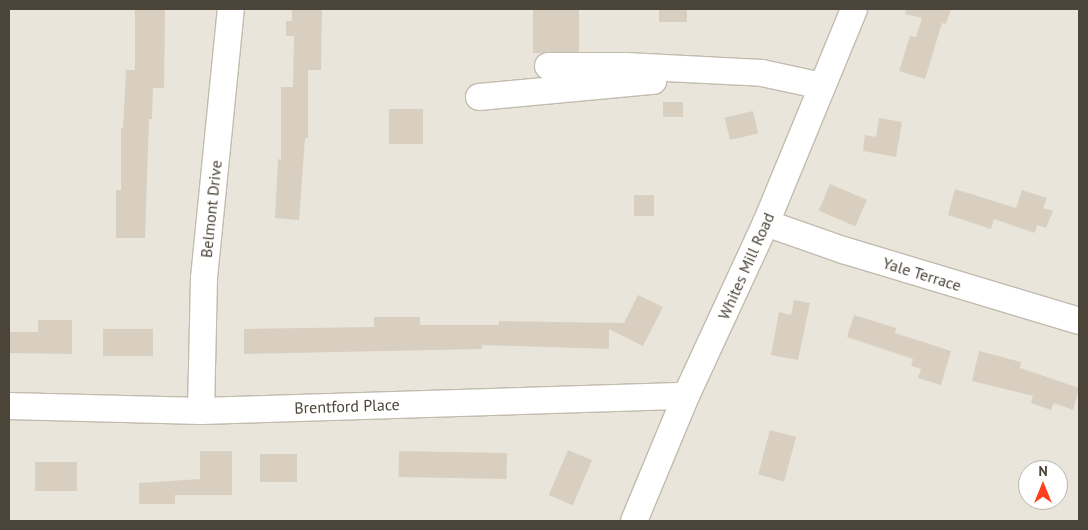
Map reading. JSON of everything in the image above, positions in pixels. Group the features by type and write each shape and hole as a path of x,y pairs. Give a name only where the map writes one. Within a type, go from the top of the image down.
{"street":[{"name":"Belmont Drive","path":"200,411 204,278 231,9"},
{"name":"Whites Mill Road","path":"634,521 686,396 766,222 854,9"},
{"path":"548,66 626,66 762,73 822,86"},
{"path":"479,97 660,80 715,70"},
{"name":"Yale Terrace","path":"766,222 843,250 1079,321"},
{"name":"Brentford Place","path":"9,406 200,411 686,396"}],"shaded area":[{"path":"9,9 1079,9 1079,521 9,521"}],"building":[{"path":"135,9 165,9 164,88 153,88 152,119 149,119 145,238 116,238 116,190 121,190 121,128 123,128 126,70 135,70"},
{"path":"292,9 322,9 321,70 308,70 308,138 305,138 299,220 275,218 278,159 281,160 281,87 293,87 294,36 286,36 286,21 292,21"},
{"path":"533,9 579,9 579,53 533,53"},
{"path":"659,9 687,9 687,22 659,22"},
{"path":"906,9 951,9 946,24 942,23 925,79 899,71 910,36 916,37 922,18 905,14"},
{"path":"663,102 683,102 683,117 663,117"},
{"path":"389,109 423,109 423,144 389,144"},
{"path":"753,111 758,133 730,140 725,118"},
{"path":"879,118 902,122 896,157 863,151 865,135 876,137"},
{"path":"830,184 867,200 855,226 819,211"},
{"path":"955,189 1016,208 1022,190 1047,198 1043,208 1053,211 1046,228 1037,225 1035,233 994,219 991,229 948,215"},
{"path":"634,195 654,195 654,216 634,216"},
{"path":"638,295 663,307 643,346 609,329 609,349 482,345 482,349 244,354 244,329 374,327 374,317 420,317 420,325 499,325 499,321 624,323"},
{"path":"794,300 810,303 798,360 771,355 779,312 791,315"},
{"path":"854,315 896,328 895,333 951,351 941,385 918,378 921,369 911,366 913,359 847,337"},
{"path":"38,320 72,320 72,354 9,353 9,332 38,332"},
{"path":"103,329 153,329 153,356 103,356"},
{"path":"979,351 1021,362 1020,368 1079,388 1073,410 1054,403 1051,410 1031,403 1033,396 972,381"},
{"path":"770,430 796,437 784,481 758,474"},
{"path":"568,450 592,460 573,505 549,495"},
{"path":"200,451 232,451 232,495 175,495 175,504 139,504 139,483 200,479"},
{"path":"399,451 507,453 507,479 399,477"},
{"path":"260,454 297,454 297,482 260,482"},
{"path":"35,462 77,462 77,491 35,491"}]}
